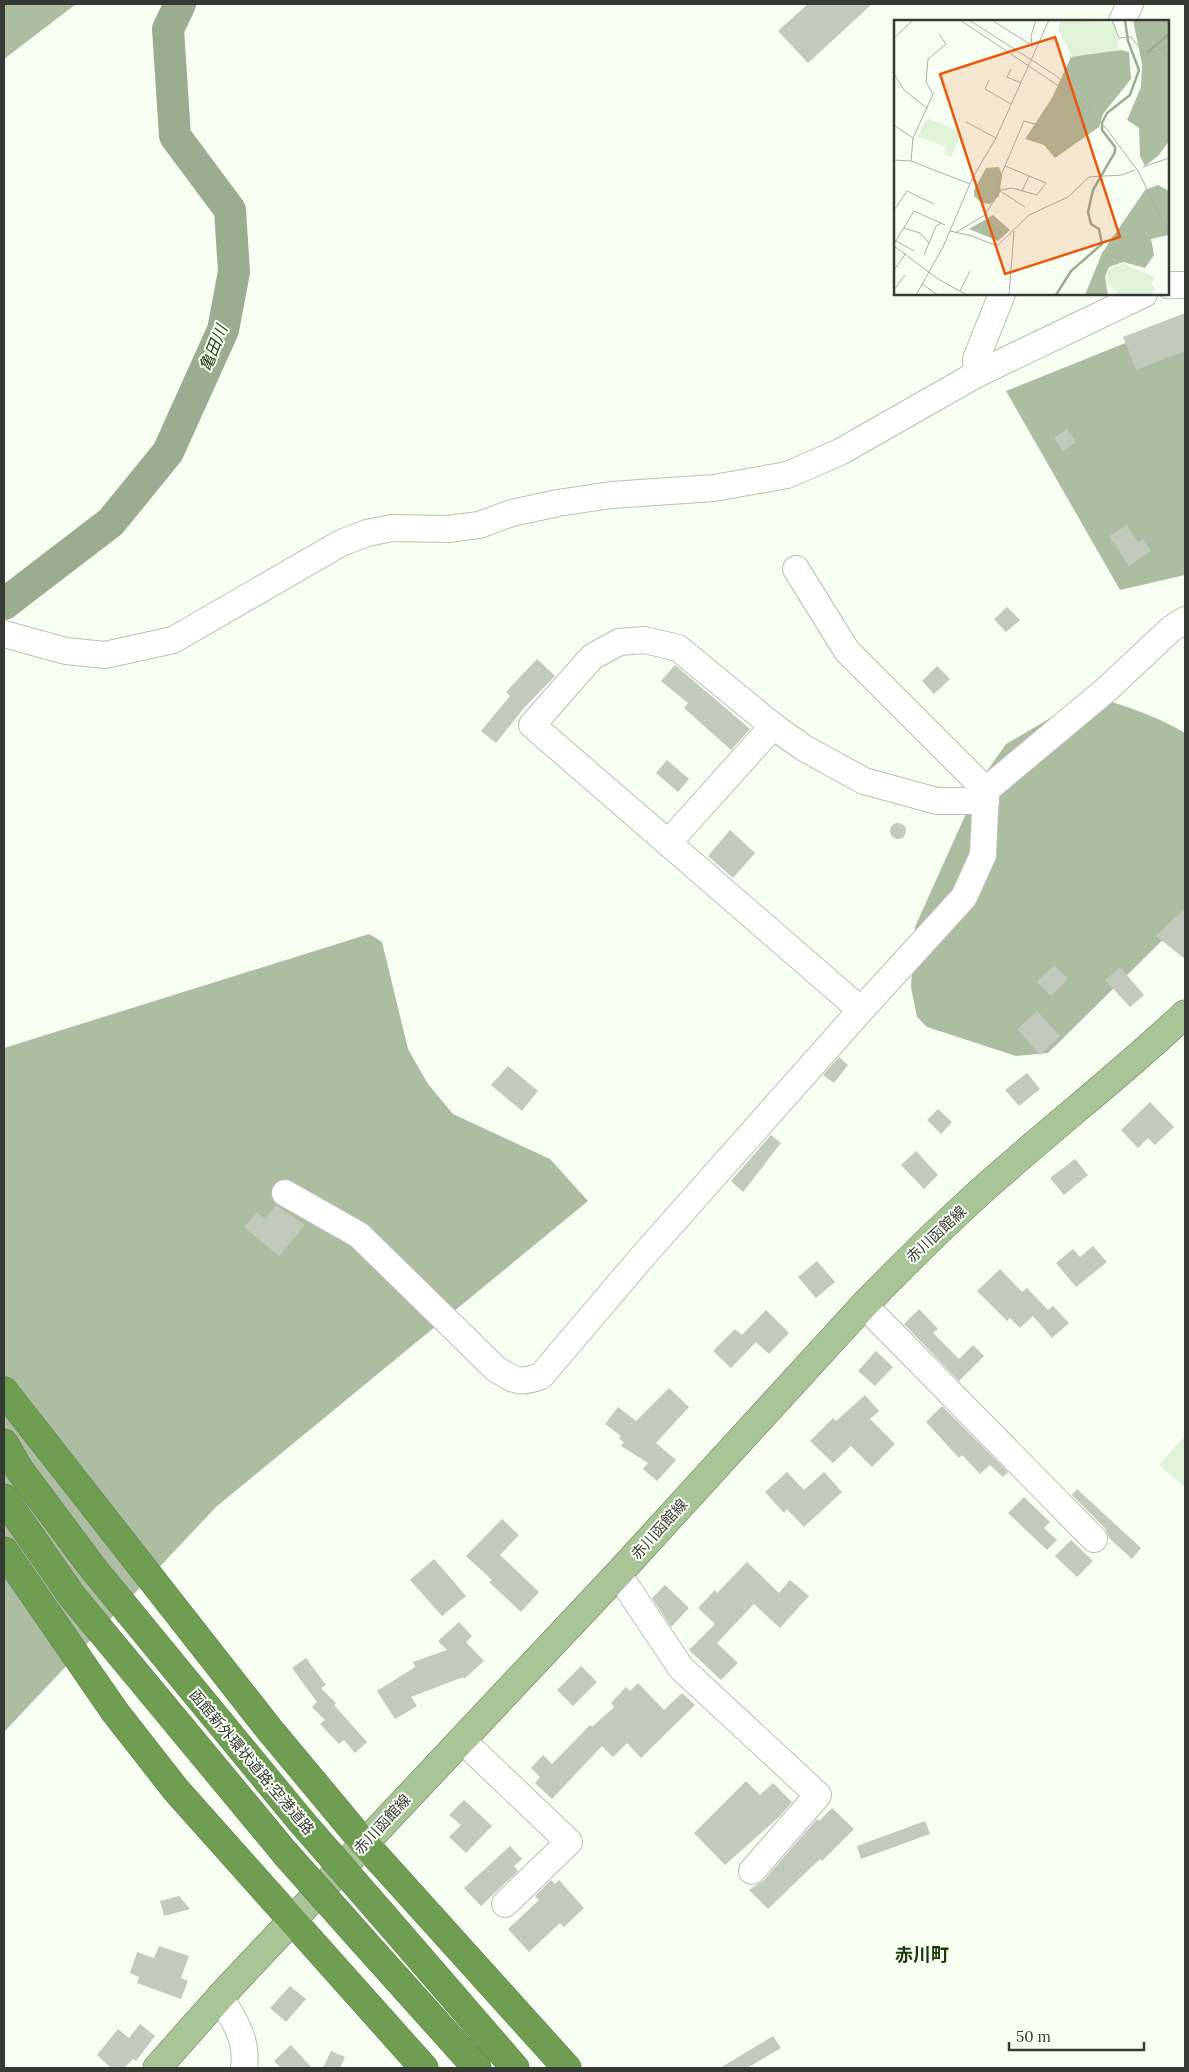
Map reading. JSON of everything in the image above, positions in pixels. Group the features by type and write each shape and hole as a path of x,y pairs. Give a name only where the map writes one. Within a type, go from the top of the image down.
{"highway":[{"path":"4,1391 269,1729 364,1843 567,2068"},
{"name":"函館新外環状道路;空港道路","path":"4,1443 19,1469 92,1567 300,1820 515,2068"},
{"path":"4,1498 72,1596 285,1853 477,2068"},
{"path":"4,1551 115,1712 176,1790 424,2068"}],"main road":[{"name":"赤川函館線","path":"157,2068 220,1996 618,1574 900,1267 1003,1171 1099,1092 1185,1014"}],"street":[{"path":"1122,20 1130,4"},
{"path":"1169,285 1185,285"},
{"path":"977,374 976,359 1002,295"},
{"path":"12,636 66,651 105,655 173,640 341,543 367,533 392,528 448,529 479,525 512,513 558,502 611,495 714,488 787,475 840,452 977,374 1142,295"},
{"path":"285,1193 359,1235 496,1369 514,1380 526,1381 541,1376 642,1256 964,897 983,855 986,796 848,652 796,569"},
{"path":"861,1010 532,725 592,657 619,642 645,640 678,648 773,726 804,748 864,781 937,801 986,796 1108,690 1171,629 1185,620"},
{"path":"668,843 773,726"},
{"path":"864,1305 1094,1539"},
{"path":"618,1574 681,1668 818,1795 752,1871"},
{"path":"462,1740 569,1842 505,1904"},
{"path":"220,1996 236,2024 244,2044 248,2067"}],"green space":[{"path":"4,4 76,4 4,59"},
{"path":"1160,329 1185,352 1185,575 1120,590 1006,391"},
{"path":"1112,702 1149,715 1185,733 1185,918 1048,1053 1016,1056 927,1027 917,1017 911,987 915,927 982,778 1006,744 1069,707"},
{"path":"369,934 382,942 408,1049 428,1084 453,1114 550,1159 588,1201 216,1507 4,1732 4,1048"},
{"path":"1185,1436 1185,1487 1159,1465"}],"building":[{"path":"808,4 872,4 808,63 778,31"},
{"path":"1185,313 1185,351 1136,370 1123,337"},
{"path":"1067,429 1076,442 1063,451 1054,438"},
{"path":"1127,525 1138,542 1143,539 1151,551 1129,566 1109,536"},
{"path":"1007,607 1020,620 1006,632 994,619"},
{"path":"537,659 555,676 524,708 496,743 481,731 510,696 506,692"},
{"path":"675,665 750,729 731,750 684,708 688,703 661,681"},
{"path":"937,666 950,679 934,694 922,681"},
{"path":"667,760 689,779 678,792 656,773"},
{"path":"898,823 906,831 898,839 890,831"},
{"path":"730,830 755,853 733,878 708,856"},
{"path":"1185,908 1185,959 1156,936"},
{"path":"1054,965 1068,979 1051,996 1037,982"},
{"path":"1120,967 1144,995 1130,1007 1105,980"},
{"path":"1037,1011 1060,1036 1040,1055 1017,1029"},
{"path":"839,1057 848,1065 834,1083 823,1075"},
{"path":"508,1066 538,1091 522,1111 491,1085"},
{"path":"1027,1073 1040,1089 1019,1106 1005,1090"},
{"path":"1150,1102 1174,1127 1155,1145 1148,1138 1138,1148 1121,1130"},
{"path":"938,1109 952,1122 941,1134 927,1120"},
{"path":"771,1135 781,1143 743,1192 731,1181"},
{"path":"916,1151 938,1175 924,1189 901,1165"},
{"path":"1075,1159 1088,1175 1064,1195 1050,1178"},
{"path":"276,1205 305,1225 279,1256 244,1227 257,1212 265,1219"},
{"path":"1093,1246 1107,1262 1076,1287 1056,1263 1073,1249 1080,1257"},
{"path":"817,1261 835,1282 816,1298 798,1277"},
{"path":"1000,1269 1022,1292 1027,1288 1048,1310 1053,1306 1069,1323 1052,1338 1033,1316 1020,1328 1010,1318 1007,1321 977,1291"},
{"path":"919,1309 938,1329 933,1333 959,1359 973,1345 984,1356 959,1381 904,1324"},
{"path":"766,1310 789,1333 769,1354 756,1342 731,1368 713,1351 735,1329 742,1335"},
{"path":"876,1351 893,1367 875,1386 858,1371"},
{"path":"669,1388 689,1407 656,1443 676,1460 657,1481 643,1469 648,1463 621,1446 624,1442 619,1439 621,1436 605,1424 618,1407 636,1421"},
{"path":"865,1395 879,1411 870,1419 895,1444 872,1467 851,1446 833,1463 810,1441 833,1418 836,1421"},
{"path":"942,1406 1008,1472 1003,1477 990,1465 980,1474 962,1455 959,1458 926,1422"},
{"path":"787,1472 804,1490 824,1472 842,1492 804,1527 787,1509 784,1513 765,1492"},
{"path":"1077,1489 1141,1548 1132,1559 1109,1538 1105,1528 1072,1495"},
{"path":"1024,1497 1050,1522 1044,1528 1057,1540 1047,1550 1008,1513"},
{"path":"502,1519 519,1535 500,1555 539,1592 521,1612 489,1582 492,1580 466,1556"},
{"path":"1071,1540 1093,1561 1077,1577 1055,1556"},
{"path":"434,1559 466,1596 442,1616 410,1580"},
{"path":"747,1562 779,1593 790,1580 809,1596 780,1628 754,1604 717,1643 738,1663 721,1680 689,1650 715,1624 698,1608 715,1590 717,1593"},
{"path":"665,1585 689,1608 671,1627 652,1598"},
{"path":"459,1622 472,1636 466,1642 484,1661 464,1679 463,1677 411,1697 417,1706 395,1719 377,1691 415,1667 413,1662 447,1650 438,1641"},
{"path":"306,1658 326,1685 321,1688 336,1703 334,1705 367,1742 355,1753 344,1740 339,1744 320,1724 325,1720 312,1707 317,1702 292,1668"},
{"path":"581,1666 597,1682 573,1706 557,1690"},
{"path":"638,1683 664,1710 682,1693 695,1705 641,1758 627,1743 613,1757 602,1746 552,1799 535,1783 540,1777 531,1768 543,1755 552,1764 590,1725 592,1727 614,1707 611,1703 626,1687 630,1691"},
{"path":"746,1781 760,1795 773,1783 792,1802 779,1817 725,1865 694,1833"},
{"path":"464,1800 492,1826 466,1853 449,1837 461,1825 449,1815"},
{"path":"832,1808 854,1829 822,1861 820,1859 768,1909 749,1890 763,1881 817,1819 819,1821"},
{"path":"925,1821 930,1834 861,1859 857,1846"},
{"path":"510,1846 522,1859 514,1866 518,1871 481,1906 464,1888"},
{"path":"551,1880 555,1884 559,1880 584,1908 564,1927 560,1923 529,1952 508,1929 539,1900 535,1896"},
{"path":"179,1896 190,1909 164,1916 160,1901"},
{"path":"159,1946 189,1956 181,1978 188,1981 181,1999 137,1983 139,1977 130,1973 137,1952 154,1958"},
{"path":"290,1986 306,1999 286,2022 270,2008"},
{"path":"140,2024 155,2036 136,2061 133,2059 124,2068 111,2068 97,2055 118,2029 129,2038"},
{"path":"773,2036 781,2048 747,2068 720,2068"},
{"path":"291,2045 312,2068 281,2068 274,2061"},
{"path":"331,2051 345,2057 340,2068 323,2068"}],"waterway":[{"name":"亀田川","path":"4,604 111,522 168,452 223,330 234,272 230,210 175,136 168,29 180,4"}],"district":[{"name":"赤川町","path":"922,1954"}]}
